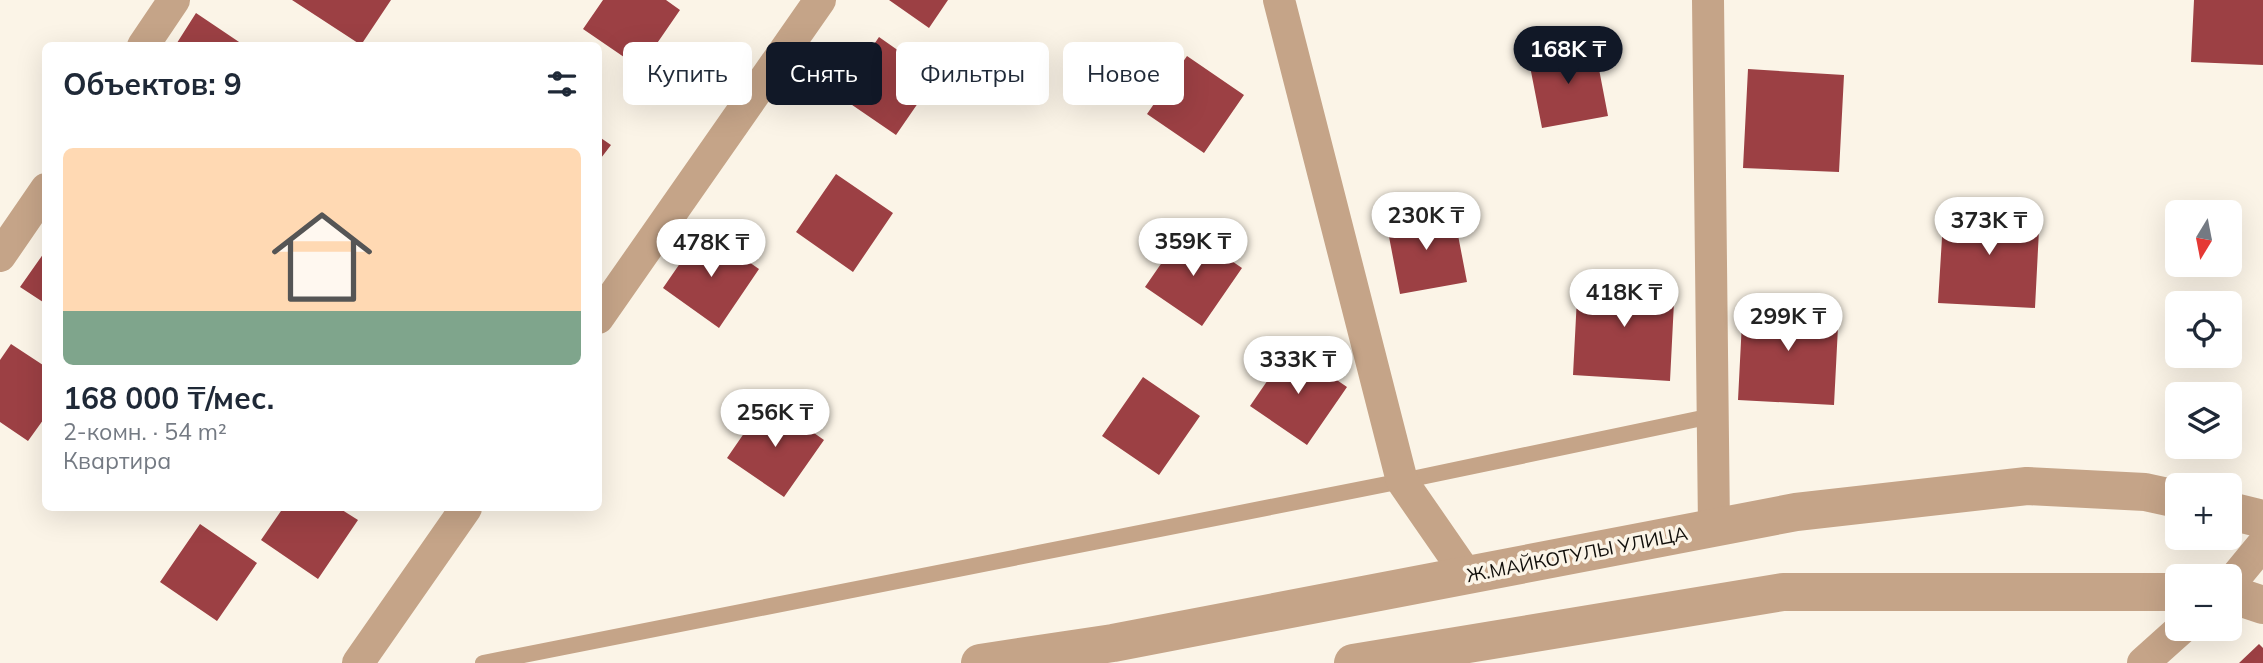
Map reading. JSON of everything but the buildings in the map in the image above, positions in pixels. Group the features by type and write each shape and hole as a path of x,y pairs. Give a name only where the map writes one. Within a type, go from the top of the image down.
{"street":[{"path":"146,42 174,0"},
{"path":"602,312 820,0"},
{"path":"1279,0 1402,481 1467,575"},
{"path":"1708,0 1714,528"},
{"path":"0,256 42,195"},
{"name":"Ж.МАЙКОТУЛЫ УЛИЦА","path":"980,663 1113,643 1796,512 2027,486 2145,492 2165,496"},
{"path":"358,663 464,511"},
{"path":"2242,514 2263,519"},
{"path":"2242,569 2263,544"},
{"path":"1353,663 1783,592 2165,592"},
{"path":"2242,598 2263,605"},
{"path":"2143,663 2168,641"}],"lane":[{"path":"483,663 1402,481 1712,416"}]}
